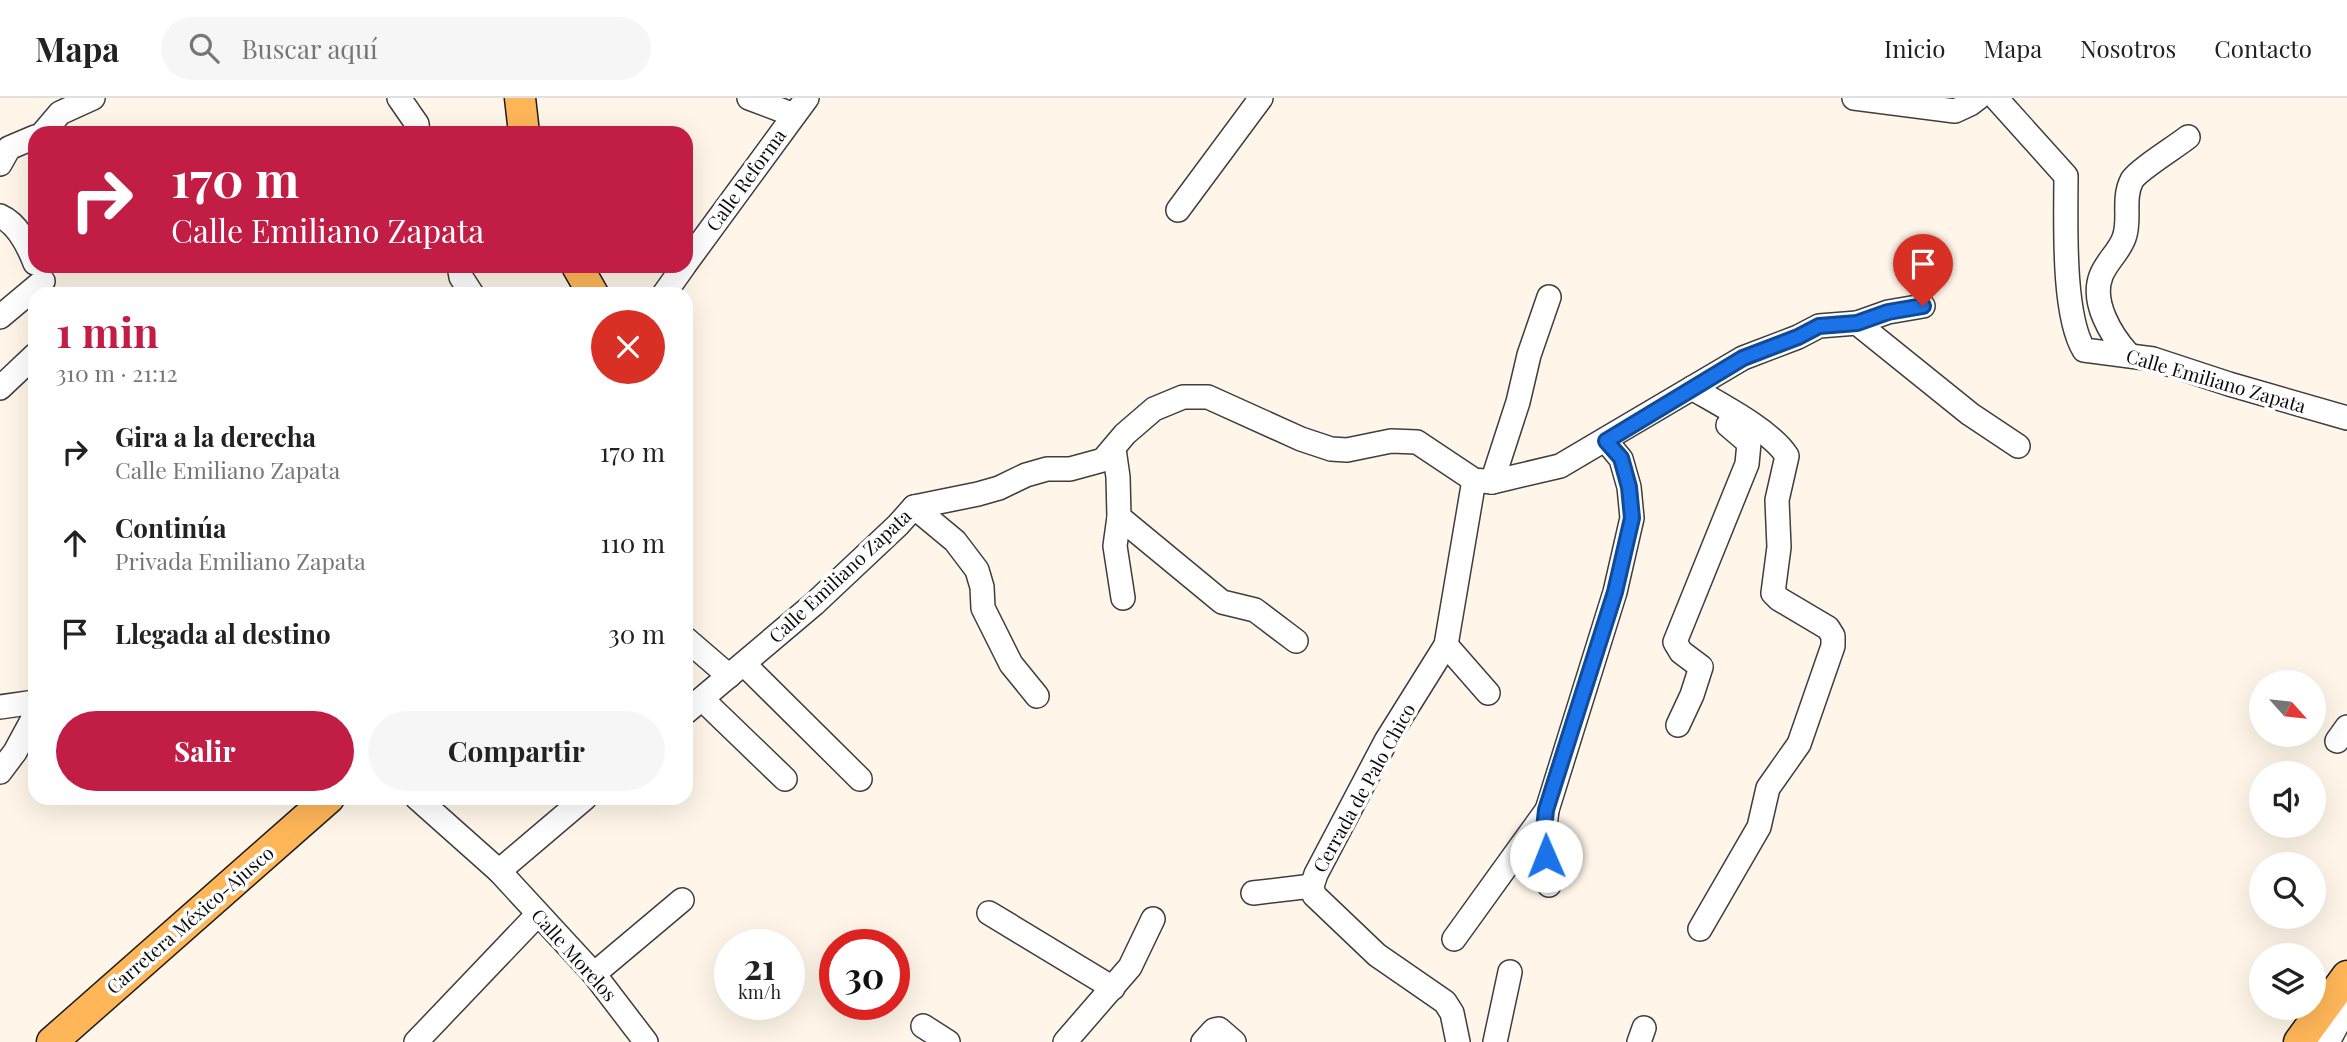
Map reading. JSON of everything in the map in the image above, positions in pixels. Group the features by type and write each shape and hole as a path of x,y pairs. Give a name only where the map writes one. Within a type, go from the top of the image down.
{"main road":[{"path":"520,98 523,126"},
{"name":"Carretera México-Ajusco","path":"52,1042 321,805"},
{"path":"2299,1042 2347,976"}],"street":[{"path":"49,126 60,113 93,98"},
{"path":"400,98 417,126"},
{"path":"750,98 800,106"},
{"path":"1178,210 1261,98"},
{"path":"1854,98 1955,111 1978,98"},
{"name":"Calle Emiliano Zapata","path":"1996,98 2066,176 2068,276 2075,332 2084,350 2153,359 2347,418"},
{"name":"Calle Reforma","path":"693,254 800,106"},
{"path":"2128,354 2116,340 2105,316 2098,295 2101,275 2124,237 2126,195 2133,177 2188,137"},
{"path":"0,163 9,148 28,140"},
{"path":"3,222 28,246"},
{"path":"0,317 28,288"},
{"name":"Cerrada de Palo Chico","path":"1458,1042 1452,1013 1444,1002 1377,955 1314,895 1312,886 1386,741 1446,645 1483,481 1518,402 1529,355 1549,297"},
{"path":"1483,481 1560,466 1743,358 1819,326 1857,323 1888,312 1923,306"},
{"path":"1857,323 1970,414 2018,446"},
{"path":"0,388 28,362"},
{"path":"1678,724 1692,695 1700,667 1681,652 1675,642 1747,464 1749,443 1686,392"},
{"path":"1686,392 1739,415 1782,448 1787,456 1777,500 1778,556 1772,584 1773,593 1828,628 1833,636 1833,646 1799,744 1768,788 1759,827 1700,929"},
{"name":"Calle Emiliano Zapata","path":"694,706 814,604 914,507 999,488 1026,475 1047,469 1070,470 1103,460 1125,434 1154,409 1183,397 1208,397 1301,439 1331,449 1346,450 1391,441 1417,442 1483,481"},
{"path":"1549,885 1551,876 1544,829 1546,810 1615,592 1632,518 1629,487 1621,458 1606,441"},
{"path":"1114,449 1119,517 1115,546 1123,598"},
{"path":"914,507 955,541 977,569 984,608 1010,664 1037,696"},
{"path":"1119,517 1222,602 1255,610 1296,641"},
{"path":"693,643 736,670 860,779"},
{"path":"1446,645 1488,693"},
{"path":"0,706 28,703"},
{"path":"694,706 785,779"},
{"path":"0,772 28,728"},
{"name":"Calle Morelos","path":"425,805 499,871 594,974 646,1042"},
{"path":"499,871 577,805"},
{"path":"1454,939 1546,810"},
{"path":"1253,893 1312,886"},
{"path":"594,974 682,900"},
{"path":"989,912 1114,988"},
{"path":"416,1042 538,914"},
{"path":"1065,1042 1130,967 1153,919"},
{"path":"1495,1042 1510,972"},
{"path":"2328,1042 2347,1006"},
{"path":"923,1026 948,1042"},
{"path":"1203,1042 1213,1030 1219,1028 1234,1042"}],"route":[{"path":"1546,856 1546,810 1615,592 1632,518 1629,487 1621,458 1606,441 1743,358 1819,326 1857,323 1888,312 1923,306"}]}
